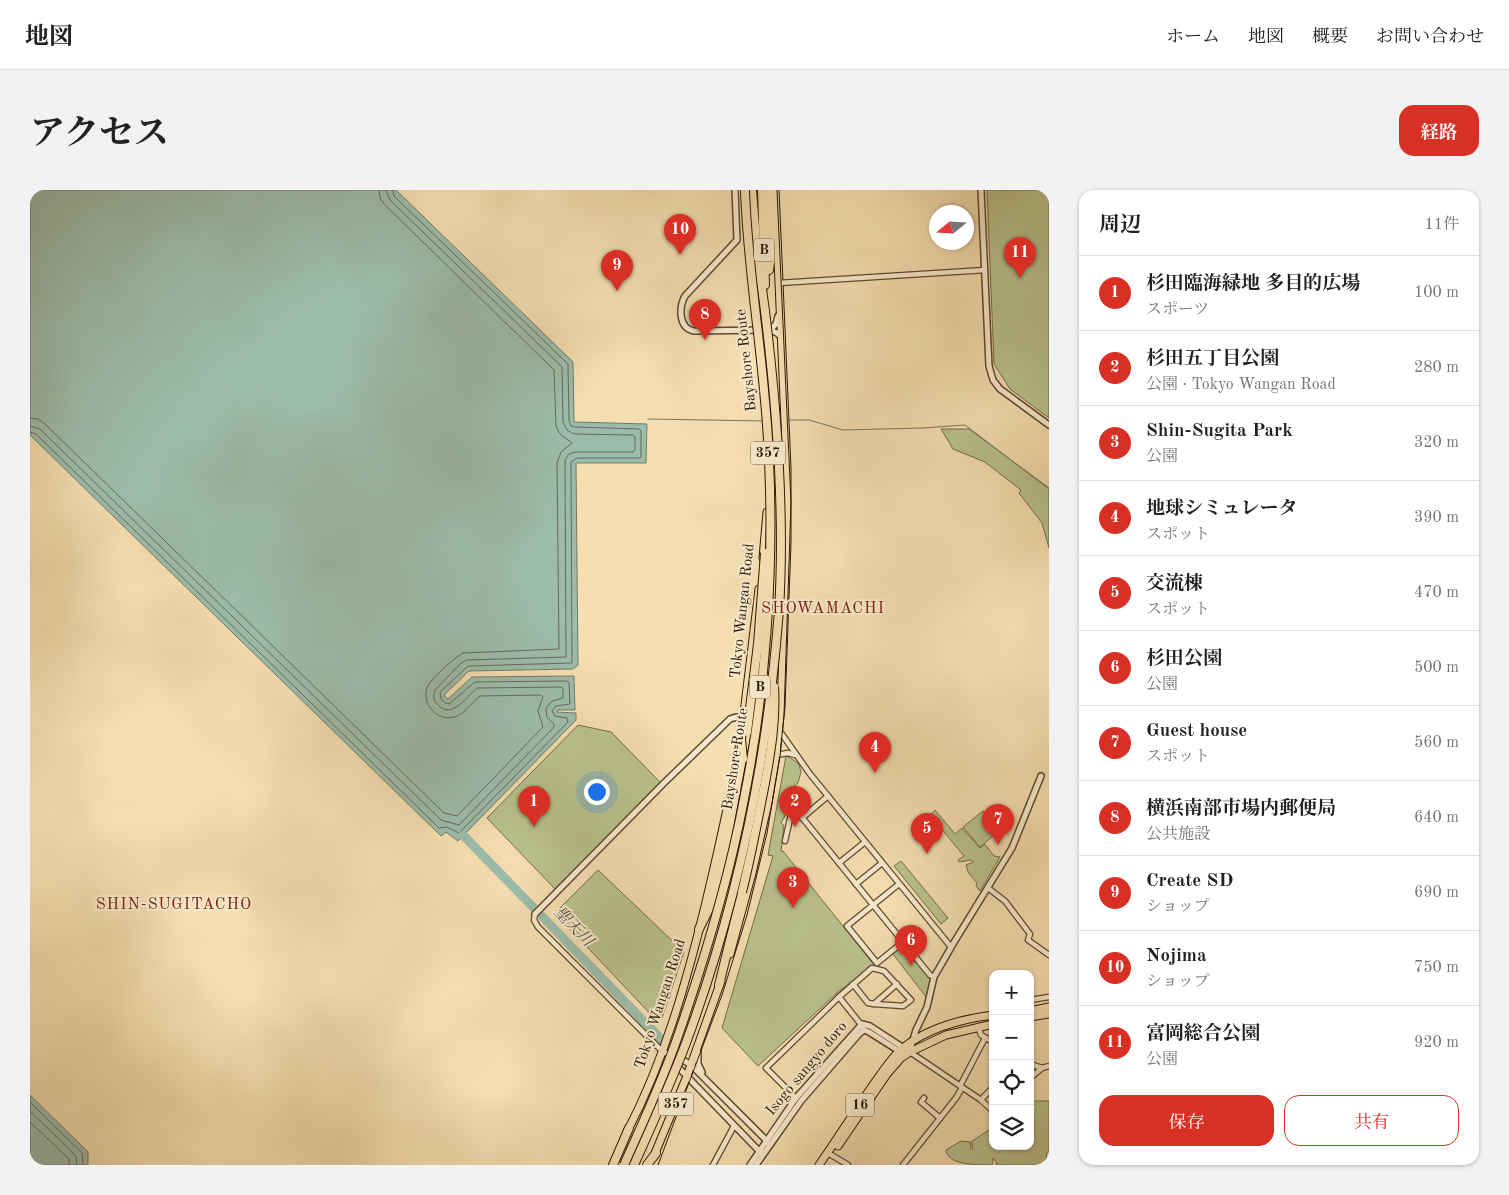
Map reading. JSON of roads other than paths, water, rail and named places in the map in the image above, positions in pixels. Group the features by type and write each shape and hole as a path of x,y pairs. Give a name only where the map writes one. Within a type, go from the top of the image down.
{"highway":[{"name":"Tokyo Wangan Road","path":"629,1128 663,1052 683,989 724,827 745,716 765,543 768,488 766,420 746,190"},
{"name":"Bayshore Route","path":"624,1165 664,1074 697,980 730,862 745,798 758,710 770,577 770,500 766,411 750,264 746,190"},
{"name":"Bayshore Route","path":"634,1165 669,1087 686,1042 723,926 740,864 754,799 773,670 779,608 780,514 775,410 757,190"},
{"path":"757,190 757,252 764,293"},
{"path":"764,293 771,256 767,190"},
{"path":"765,270 768,240 767,190"},
{"name":"357","path":"656,1152 687,1076 731,950 752,873 768,803 776,755 779,730 787,543 787,459 775,190"},
{"name":"357","path":"699,929 712,903 743,760 755,668 770,500"},
{"name":"B","path":"719,986 757,826 769,760 775,708 773,670"},
{"path":"1034,1010 1049,1007"},
{"path":"1034,1016 1049,1014"},
{"name":"16","path":"825,1165 864,1098 901,1049 913,1040 946,1024 989,1016"},
{"name":"16","path":"819,1165 830,1154 897,1062 910,1052 946,1035 989,1025"},
{"path":"612,1165 629,1128"},
{"path":"648,1165 656,1152"}],"street":[{"path":"736,190 737,240 684,296 682,322 687,329 694,331 770,330 777,333 782,340"},
{"path":"980,190 989,366 993,380 1000,389 1049,425"},
{"path":"779,284 985,270"},
{"path":"770,330 777,322 780,308"},
{"path":"761,1153 538,927 534,920 535,914 542,906 727,722 734,717 745,716 779,730 795,755 951,947"},
{"path":"776,755 788,753 795,755"},
{"path":"989,1107 910,1052 916,1030 927,1007 934,978 1020,832 1041,776"},
{"path":"802,818 828,796"},
{"path":"785,841 792,810 796,810 930,976 934,978"},
{"path":"839,863 865,842"},
{"path":"856,884 882,864"},
{"path":"899,884 847,926 876,963 903,942"},
{"path":"988,888 1005,901 1030,934 1028,940 1049,955"},
{"path":"796,1098 766,1068 839,996 853,984 872,968 884,971 910,1000 903,1006 868,1003 853,984"},
{"path":"874,1004 897,984"},
{"path":"839,996 862,1024 864,1030"},
{"path":"1034,999 1049,997"},
{"name":"Isogo sangyo doro","path":"769,1143 796,1098 862,1024 870,1026 901,1049"},
{"path":"978,1026 981,1034 989,1040"},
{"name":"Isogo sangyo doro","path":"750,1165 801,1101 864,1030 910,1052"},
{"path":"903,1165 940,1118 961,1087 985,1038"},
{"path":"699,1042 698,1064 705,1077"},
{"path":"663,1052 678,1057 705,1077 769,1143"},
{"path":"1034,1065 1042,1068"},
{"path":"1034,1075 1042,1068 1049,1066"},
{"path":"981,1100 989,1091"},
{"path":"924,1098 921,1102 940,1118"},
{"path":"713,1165 734,1126"},
{"name":"Isogo sangyo doro","path":"756,1165 761,1153"},
{"path":"830,1154 848,1165"}],"water":[{"path":"30,190 396,190 573,362 574,422 647,424 646,463 576,463 578,665 573,669 469,671 444,695 448,699 472,677 574,676 575,710 558,710 557,712 576,713 576,720 458,841 446,832 441,836 30,435"},
{"path":"30,1095 88,1152 88,1165 30,1165"}],"waterway":[{"path":"648,419 764,421"},
{"path":"788,420 809,420 843,430 965,425 1049,489"},
{"name":"聖天川","path":"463,835 662,1040"}],"tram line":[{"path":"658,1165 722,995 747,915 767,833 780,756 784,715 791,503 777,190"}],"place":[{"name":"Nojima","path":"680,255"},
{"name":"富岡総合公園","path":"1020,278"},
{"name":"Create SD","path":"617,291"},
{"name":"横浜南部市場内郵便局","path":"705,340"},
{"name":"地球シミュレータ","path":"875,773"},
{"name":"杉田臨海緑地 多目的広場","path":"534,827"},
{"name":"杉田五丁目公園","path":"795,827"},
{"name":"Guest house","path":"998,845"},
{"name":"交流棟","path":"927,854"},
{"name":"Shin-Sugita Park","path":"793,908"},
{"name":"杉田公園","path":"911,966"}],"district":[{"name":"SHOWAMACHI","path":"823,609"},
{"name":"SHIN-SUGITACHO","path":"174,905"}]}
